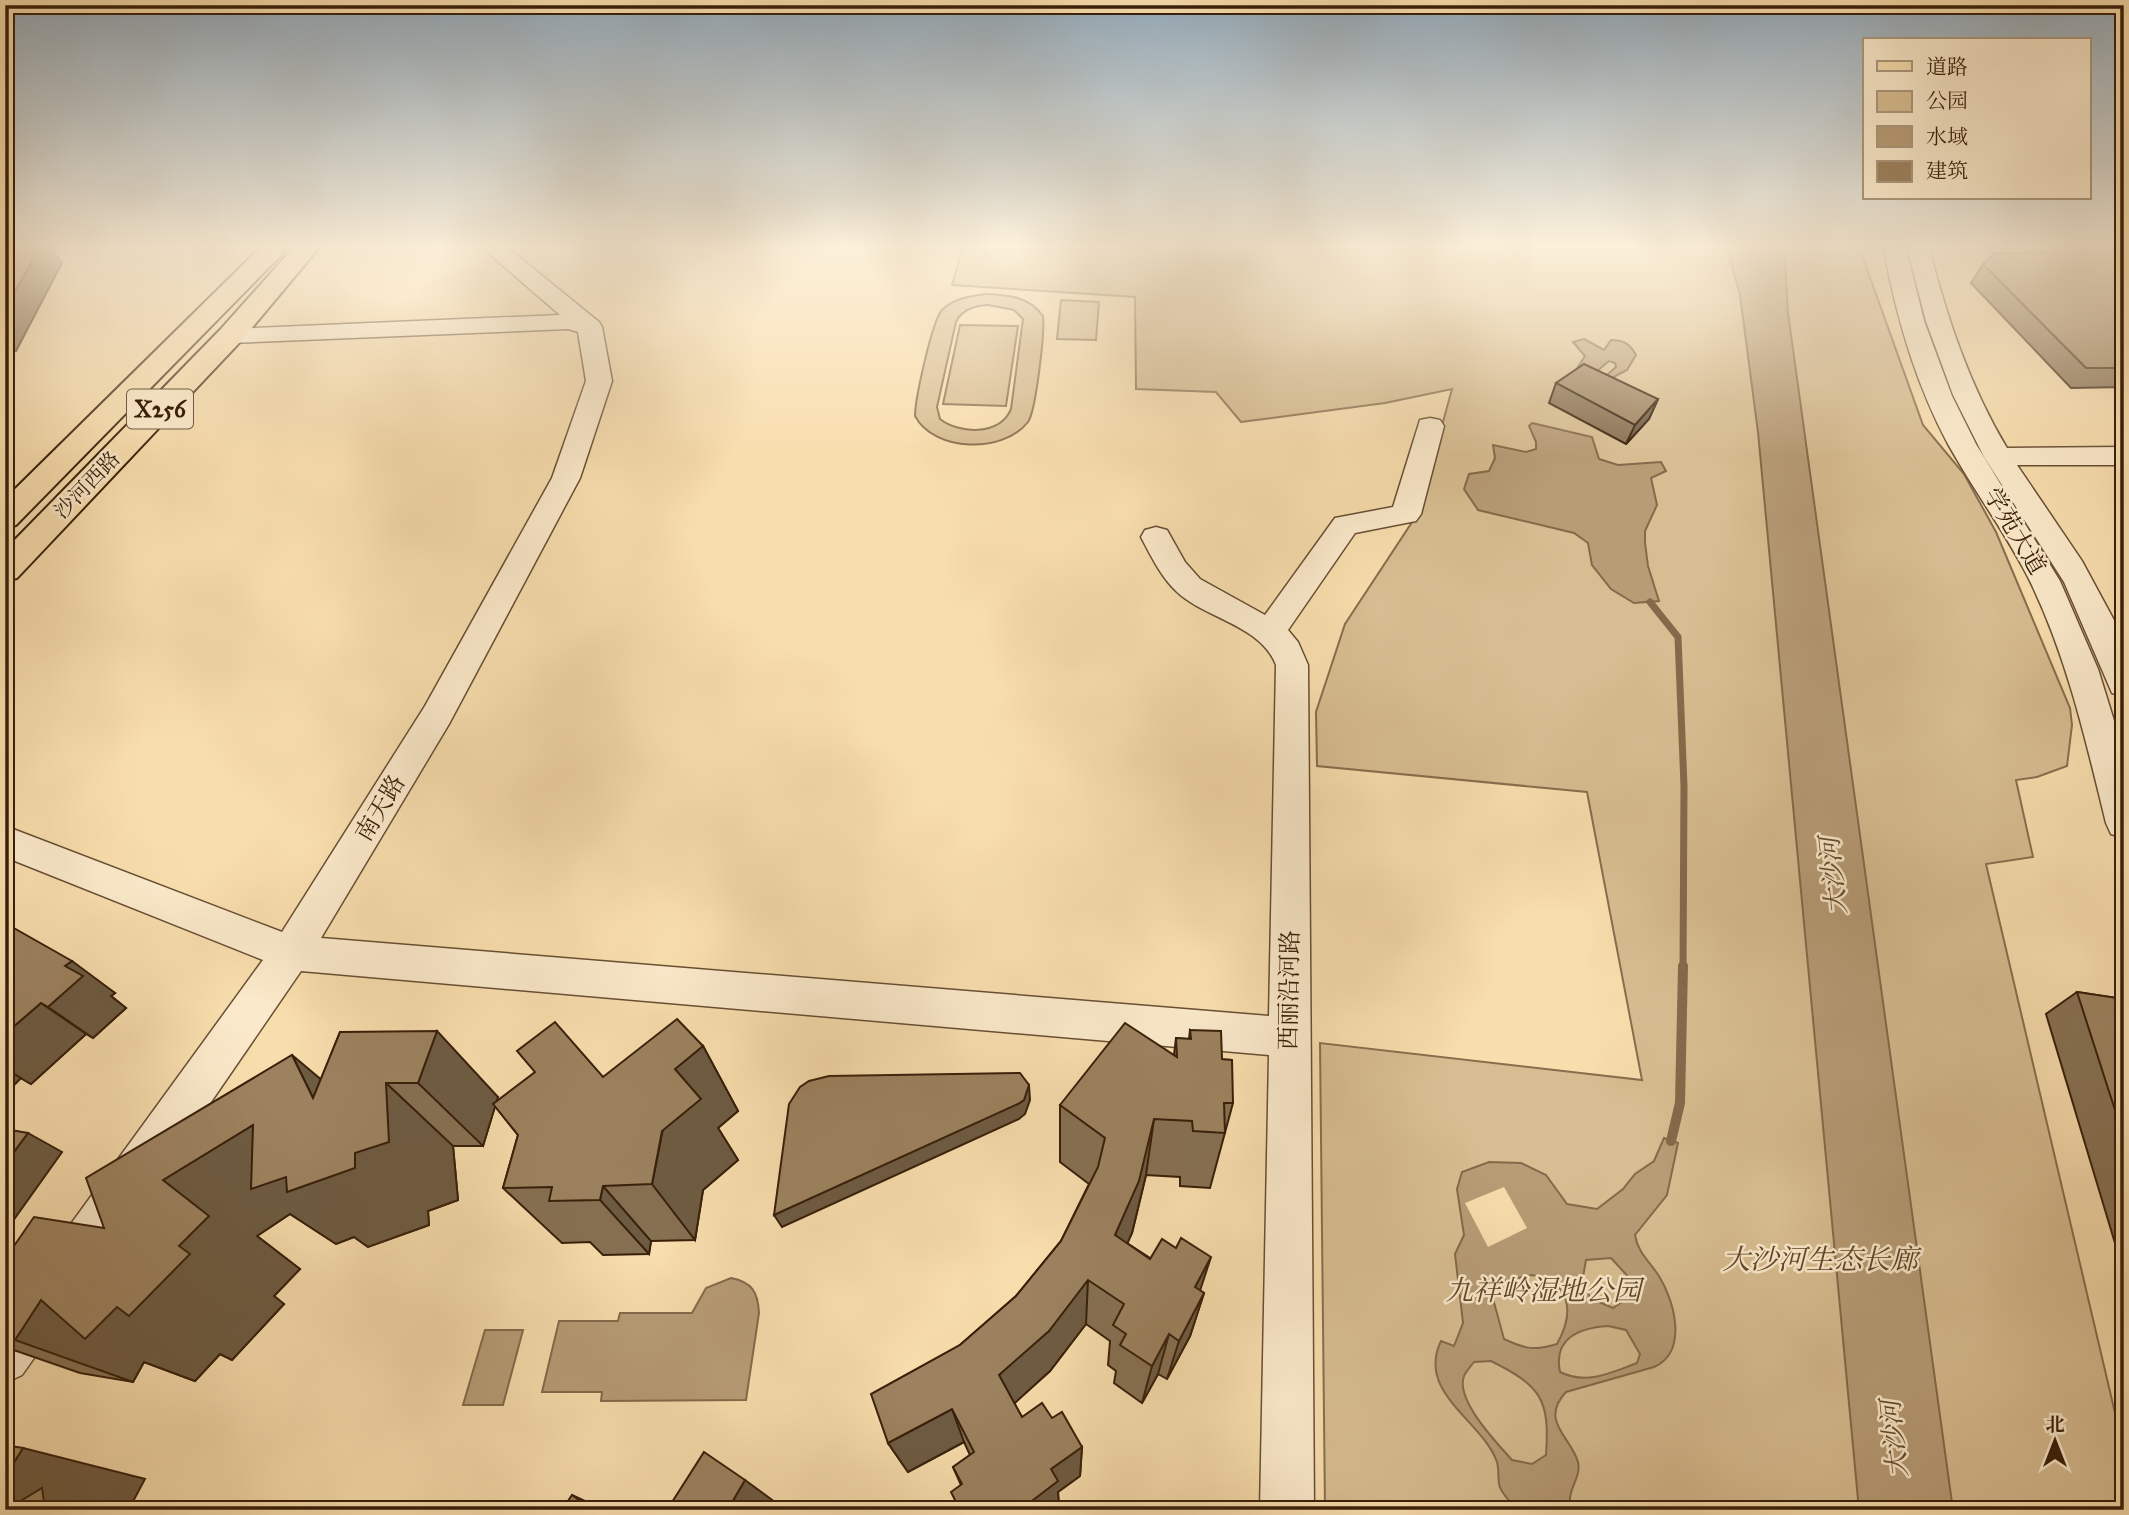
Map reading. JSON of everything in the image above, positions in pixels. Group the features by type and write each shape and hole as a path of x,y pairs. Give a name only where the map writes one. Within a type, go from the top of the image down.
{"main road":[{"name":"沙河西路","path":"5,518 207,315"},
{"name":"沙河西路","path":"5,570 249,315"}],"street":[{"path":"575,315 590,327"},
{"name":"学苑大道","path":"1911,315 1919,348 1951,422 2045,580 2073,646 2107,752 2124,823"},
{"name":"学苑大道","path":"1937,315 1968,401 1998,457 2085,593 2100,622 2124,684"},
{"path":"230,337 539,322 568,322 590,327"},
{"name":"南天路","path":"5,1357 292,953 437,715 566,478 599,381 590,327"},
{"path":"1270,631 1345,524 1406,514 1430,426"},
{"path":"1998,457 2124,456"},
{"name":"西丽沿河路","path":"1156,537 1176,573 1189,586 1220,608 1270,631 1290,654 1293,674 1287,1510"},
{"path":"5,841 292,953 1289,1037"}],"green space":[{"path":"939,315 961,315 956,322 937,407 940,419 958,428 978,430 998,424 1006,418 1011,409 1023,319 1019,315 1043,316 1037,388 1031,415 1028,422 1017,432 986,444 953,442 937,437 924,428 915,416 925,361"},
{"path":"1059,315 1098,315 1096,340 1057,339"},
{"name":"大沙河生态长廊","path":"1135,315 1883,315 1923,425 1964,474 1996,532 2070,708 2072,725 2067,766 2037,777 2016,780 2033,857 1986,864 2124,1451 2124,1510 1325,1510 1320,1043 1642,1080 1587,792 1317,766 1316,712 1345,624 1418,513 1452,389 1385,403 1241,422 1216,392 1136,389"},
{"path":"960,325 1018,326 1006,406 943,404"}],"water":[{"name":"大沙河","path":"1743,315 1788,315 1953,1510 1859,1510 1758,432"},
{"path":"1584,339 1604,350 1611,340 1623,342 1629,345 1636,355 1627,370 1608,380 1602,375 1608,374 1616,367 1615,363 1609,361 1597,371 1579,374 1578,367 1585,356 1573,342"},
{"path":"1532,423 1592,437 1599,459 1618,465 1661,462 1666,471 1651,478 1657,505 1645,531 1648,566 1659,601 1634,603 1611,589 1592,565 1588,543 1574,533 1478,510 1464,489 1469,474 1489,471 1495,458 1493,445 1526,452 1536,449 1529,426"},
{"path":"1664,1138 1678,1143 1667,1195 1635,1235 1641,1252 1659,1276 1670,1299 1675,1326 1671,1350 1665,1360 1654,1367 1566,1392 1558,1402 1556,1420 1578,1462 1578,1474 1570,1497 1572,1510 1517,1510 1500,1487 1497,1462 1489,1447 1454,1405 1437,1376 1436,1359 1441,1341 1454,1346 1463,1323 1455,1254 1464,1235 1457,1189 1462,1172 1489,1162 1521,1163 1546,1175 1567,1204 1597,1209 1623,1189 1635,1174 1654,1161","holes":["1611,1258 1633,1282 1627,1298 1613,1308 1590,1298 1583,1277 1586,1260","1532,1275 1545,1279 1562,1292 1566,1300 1566,1321 1557,1344 1530,1348 1504,1339 1492,1295 1500,1282","1608,1326 1626,1330 1640,1354 1637,1363 1589,1378 1560,1372 1560,1351 1564,1343 1578,1332","1491,1361 1521,1378 1539,1396 1546,1420 1546,1455 1532,1464 1512,1460 1479,1421 1471,1409 1463,1386 1464,1376 1474,1362"]},
{"path":"731,1278 744,1282 753,1289 759,1313 746,1400 601,1401 602,1392 542,1392 559,1321 618,1321 620,1313 692,1313 706,1288"},
{"path":"485,1330 523,1330 503,1405 463,1405"}],"pier":[{"path":"1504,1187 1527,1228 1488,1247 1465,1203"}],"building":[{"path":"2033,315 2124,315 2124,368 2086,368"},
{"path":"1584,364 1658,399 1635,425 1556,383"},
{"path":"5,923 72,961 65,966 83,976 48,1007 41,1003 5,1034"},
{"path":"2077,992 2124,999 2124,1138"},
{"path":"677,1019 703,1046 675,1069 701,1099 662,1131 652,1184 603,1186 600,1200 549,1201 552,1187 503,1188 518,1135 493,1104 535,1072 517,1051 555,1022 603,1077"},
{"path":"1125,1023 1177,1057 1176,1038 1191,1039 1190,1030 1221,1031 1222,1059 1232,1060 1233,1103 1224,1103 1225,1133 1193,1131 1192,1121 1154,1119 1139,1181 1115,1235 1150,1259 1162,1239 1176,1248 1181,1238 1211,1257 1195,1287 1204,1293 1179,1341 1169,1334 1152,1366 1120,1345 1126,1334 1113,1325 1124,1304 1088,1280 1049,1331 999,1375 1022,1417 1042,1403 1052,1418 1062,1412 1082,1447 1051,1469 1058,1481 1020,1510 1005,1510 1003,1506 998,1510 960,1510 951,1492 962,1484 953,1467 974,1452 952,1409 888,1443 871,1394 960,1345 1016,1296 1061,1241 1098,1167 1105,1138 1060,1105"},
{"path":"437,1031 418,1083 386,1083 389,1142 355,1153 355,1168 287,1192 286,1177 251,1189 253,1125 163,1180 209,1216 179,1246 190,1254 129,1316 117,1307 85,1339 41,1300 15,1340 5,1339 5,1259 34,1217 104,1228 86,1178 292,1055 313,1098 340,1032"},
{"path":"1020,1073 1029,1085 1024,1100 1018,1104 774,1215 789,1104 800,1087 809,1081 829,1076"},
{"path":"5,1129 28,1133 5,1164"},
{"path":"5,1445 23,1448 5,1477"},
{"path":"704,1452 745,1480 729,1510 667,1510"},
{"path":"42,1488 45,1510 6,1510"},
{"path":"572,1495 592,1510 562,1510"}],"waterway":[{"path":"1650,602 1678,637 1684,786 1683,968"},
{"path":"1671,1141 1680,1103 1683,966"}],"park label":[{"name":"九祥岭湿地公园","path":"1543,1290"}]}
